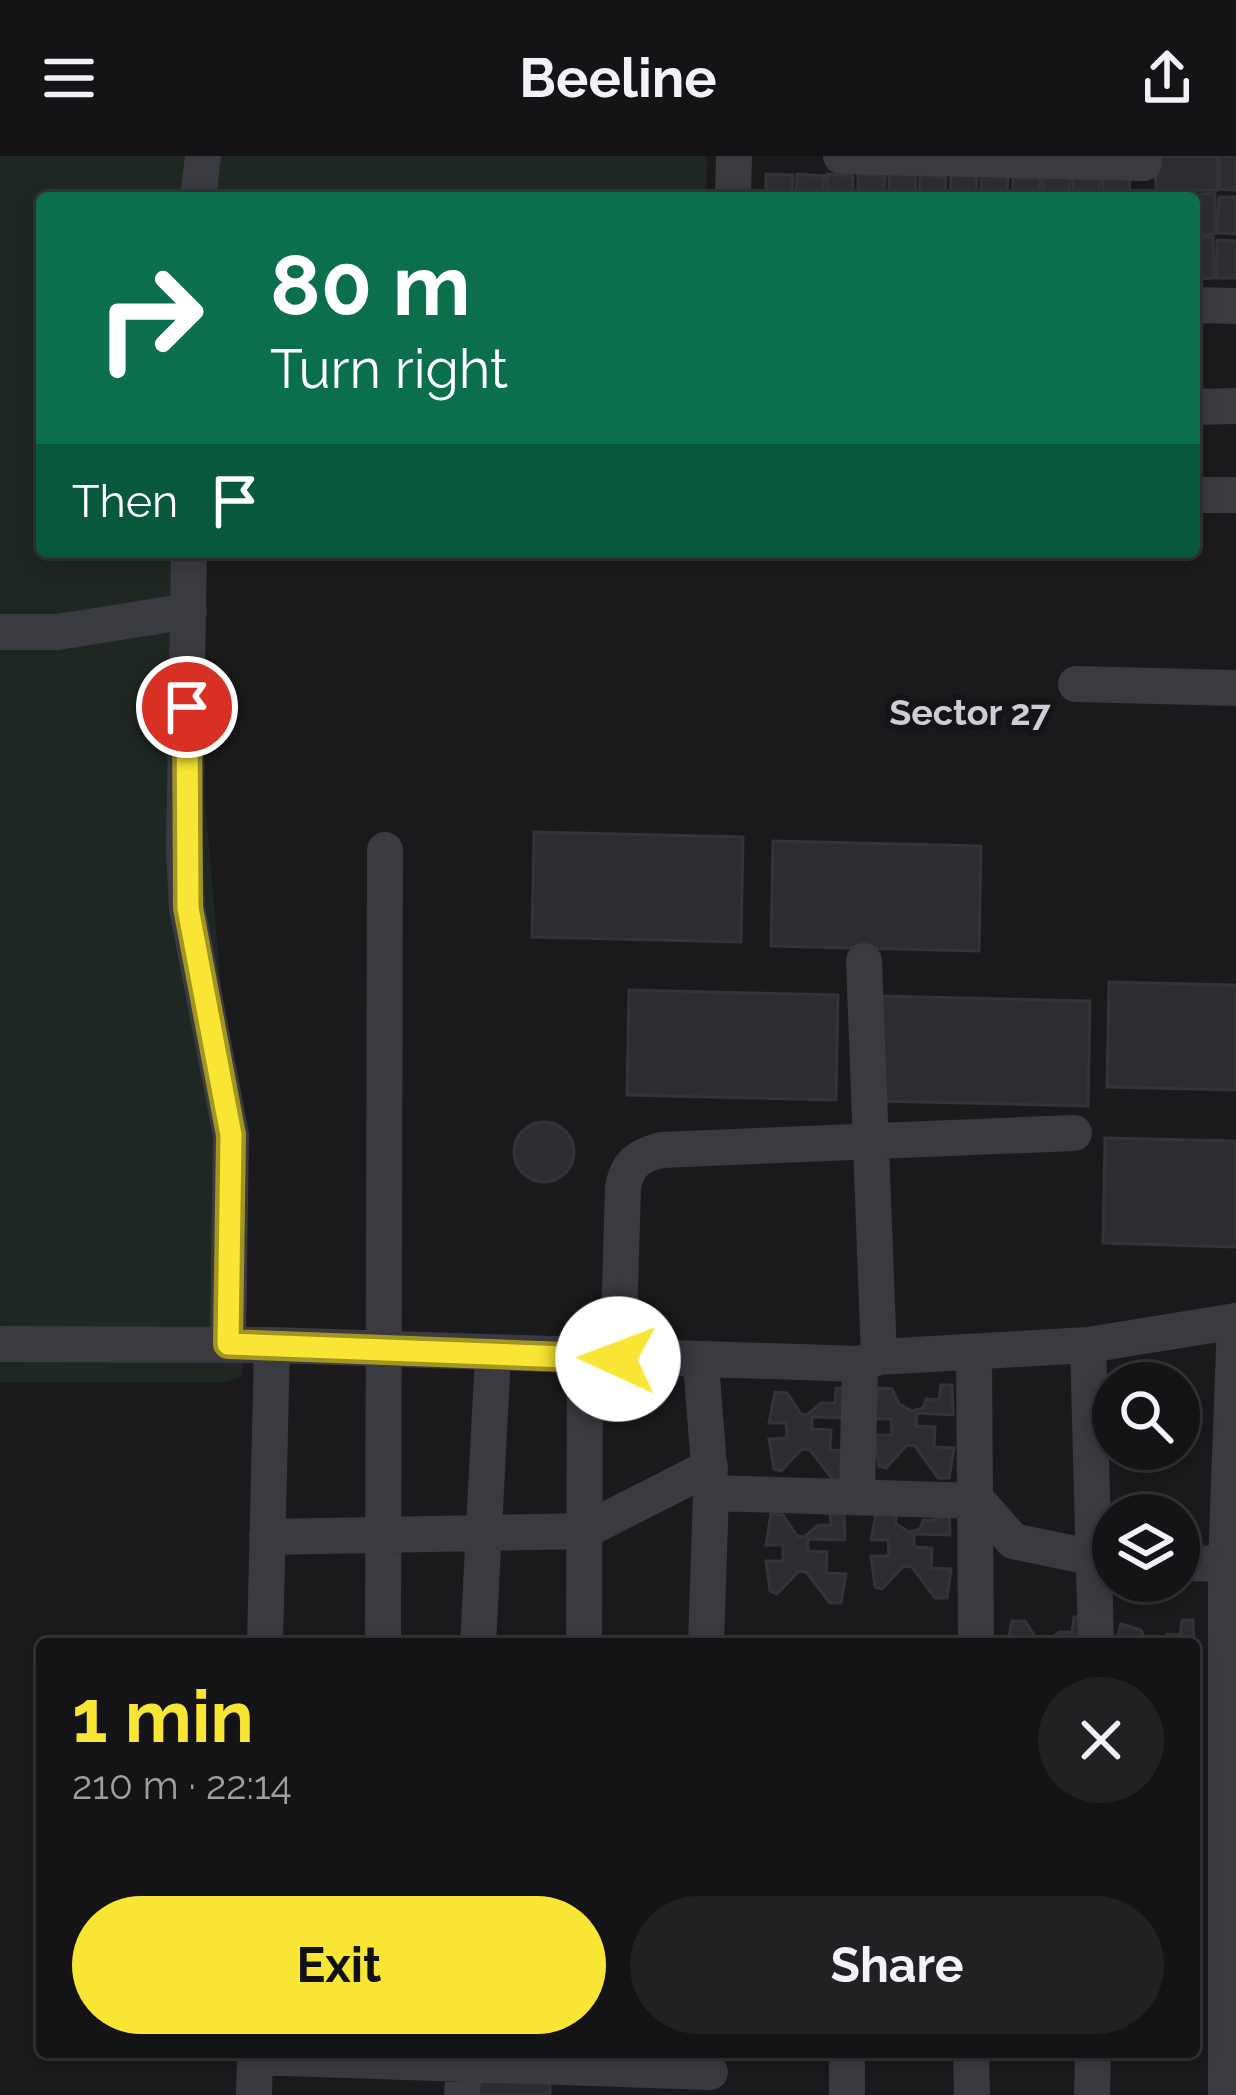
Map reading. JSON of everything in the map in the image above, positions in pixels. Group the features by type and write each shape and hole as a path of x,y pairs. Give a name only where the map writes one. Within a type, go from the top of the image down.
{"street":[{"path":"199,192 203,156"},
{"path":"733,192 734,156"},
{"path":"841,156 1143,172"},
{"path":"1200,304 1236,306"},
{"path":"1200,407 1236,406"},
{"path":"1200,495 1236,495"},
{"path":"189,558 184,850 188,908 231,1135 228,1344"},
{"path":"0,632 58,632 190,611"},
{"path":"1076,684 1236,688"},
{"path":"383,1638 385,850"},
{"path":"856,1495 870,1361 871,1143 864,961"},
{"path":"584,1638 584,1531 601,1359 626,1171 640,1156 661,1150 1075,1133"},
{"path":"0,1344 272,1345 701,1363 870,1361 1088,1345 1236,1321 1210,1982 1230,2084"},
{"path":"265,1638 272,1345"},
{"path":"1088,1345 1100,1494"},
{"path":"974,1354 976,1638"},
{"path":"478,1638 493,1355"},
{"path":"701,1363 711,1480 706,1638"},
{"path":"268,1537 584,1531 711,1480 978,1501 1013,1541 1092,1559"},
{"path":"1200,1563 1226,1564"},
{"path":"1097,1638 1101,1602"},
{"path":"254,2095 255,2058"},
{"path":"400,2058 464,2069 710,2073"},
{"path":"848,2058 848,2095"},
{"path":"971,2058 972,2095"},
{"path":"1092,2095 1093,2058"}],"shaded area":[{"path":"0,156 707,156 706,192 36,192 36,558 205,558 205,799 246,1278 242,1377 224,1382 0,1382"}],"building":[{"path":"1155,156 1217,156 1217,190 1156,191"},
{"path":"1220,156 1236,156 1236,190 1219,189"},
{"path":"766,174 793,175 792,192 766,192"},
{"path":"797,174 824,176 823,192 796,192"},
{"path":"827,174 853,176 853,192 827,192"},
{"path":"858,174 885,175 884,192 858,192"},
{"path":"889,174 916,175 915,192 889,192"},
{"path":"951,174 977,176 976,192 950,192"},
{"path":"920,175 946,177 945,192 919,192"},
{"path":"981,175 1008,177 1007,192 981,192"},
{"path":"1013,177 1040,178 1039,192 1013,192"},
{"path":"1043,177 1070,178 1069,192 1043,192"},
{"path":"1073,177 1100,178 1099,192 1073,192"},
{"path":"1103,177 1130,178 1129,192 1103,192"},
{"path":"1215,193 1215,234 1200,235 1200,194"},
{"path":"1219,197 1236,197 1236,234 1217,233"},
{"path":"1213,237 1214,278 1200,279 1200,238"},
{"path":"1217,240 1236,241 1236,278 1216,278"},
{"path":"534,832 743,837 741,942 532,937"},
{"path":"773,841 981,846 979,951 771,946"},
{"path":"1109,982 1236,985 1236,1090 1107,1087"},
{"path":"629,990 838,995 836,1100 627,1095"},
{"path":"881,996 1090,1001 1088,1106 879,1101"},
{"path":"544,1122 565,1131 574,1152 565,1173 544,1182 523,1173 514,1152 523,1131"},
{"path":"1105,1138 1236,1141 1236,1247 1103,1243"},
{"path":"941,1385 952,1385 953,1415 917,1413 916,1426 935,1427 934,1447 954,1448 949,1478 938,1478 915,1446 907,1445 886,1468 879,1466 874,1435 892,1435 891,1419 874,1419 879,1388 892,1389 899,1404 912,1411 923,1408 926,1399 939,1400"},
{"path":"836,1388 848,1388 849,1418 812,1417 812,1429 831,1430 830,1450 849,1451 845,1481 834,1481 810,1450 802,1449 781,1471 774,1469 769,1439 787,1438 786,1423 769,1423 775,1392 787,1393 801,1414 807,1415 821,1403 835,1403"},
{"path":"949,1505 950,1535 914,1534 914,1547 932,1548 931,1568 951,1569 947,1598 935,1598 912,1567 904,1566 882,1589 875,1587 871,1556 889,1556 888,1540 871,1540 877,1509 896,1516 896,1524 909,1532 920,1529 923,1520 936,1520 936,1508"},
{"path":"844,1510 845,1540 808,1539 808,1551 827,1552 826,1573 846,1574 841,1603 830,1603 806,1572 799,1571 777,1594 770,1591 766,1561 783,1561 783,1545 766,1545 771,1514 783,1515 797,1536 804,1537 818,1525 831,1525 830,1512"},
{"path":"1074,1617 1085,1617 1087,1638 1052,1638 1059,1632 1072,1632"},
{"path":"1182,1620 1193,1620 1194,1638 1166,1638 1167,1634 1180,1635"},
{"path":"1012,1621 1025,1621 1036,1638 1008,1638"},
{"path":"1121,1624 1141,1630 1144,1638 1117,1638"},
{"path":"475,2073 550,2076 550,2095 474,2094"}],"district":[{"name":"Sector 27","path":"970,712"}],"route":[{"path":"187,707 184,850 188,908 231,1135 228,1344 618,1359"}]}
